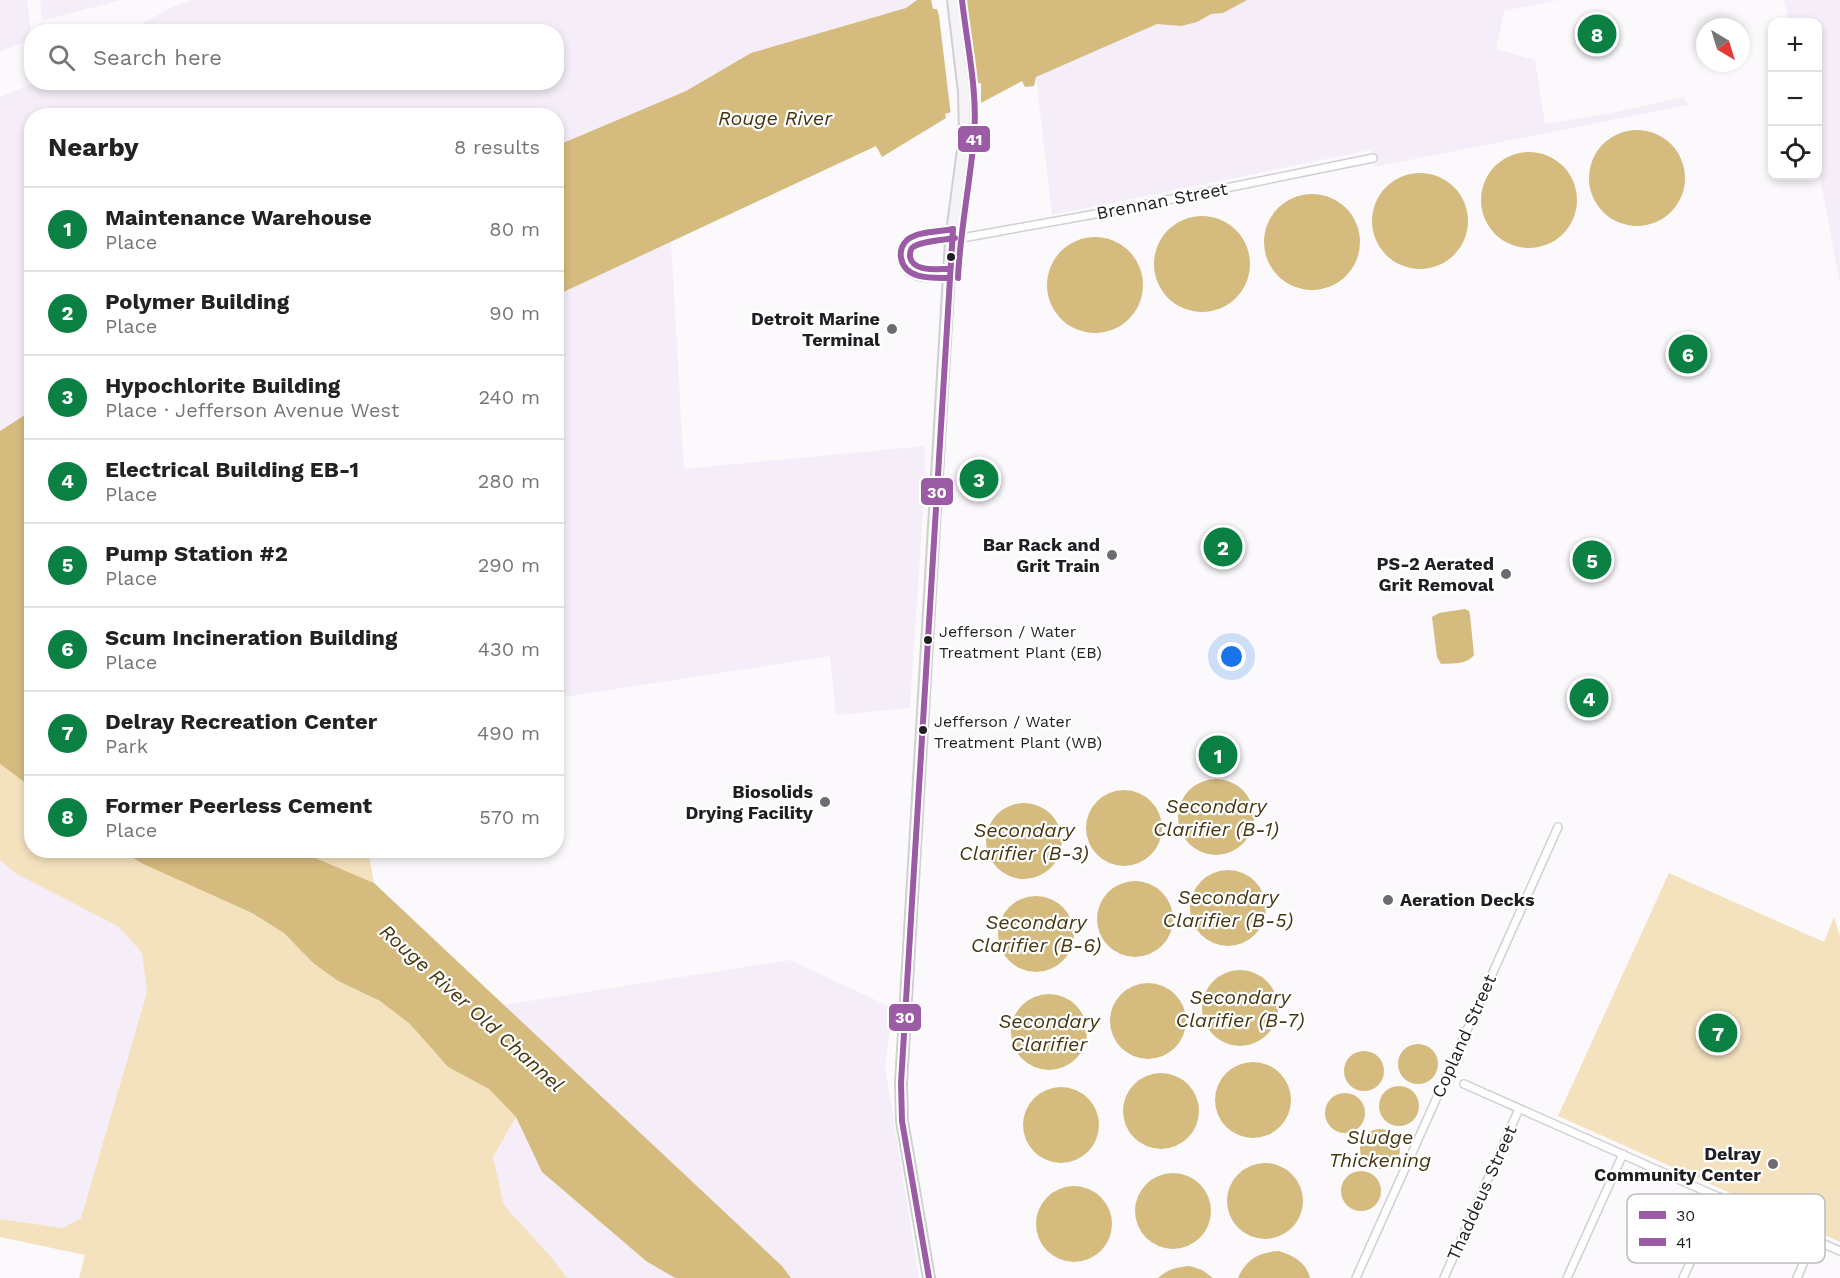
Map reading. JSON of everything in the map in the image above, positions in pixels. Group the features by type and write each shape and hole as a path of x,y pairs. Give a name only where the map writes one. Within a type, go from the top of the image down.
{"main road":[{"path":"929,1278 902,1121 901,1083 949,278 965,135 953,0"}],"street":[{"name":"Brennan Street","path":"949,278 922,278 906,270 900,253 904,242 913,237 952,235 1112,211 1373,158"},
{"name":"Copland Street","path":"1356,1278 1558,827"},
{"path":"1464,1084 1712,1194"},
{"name":"Thaddeus Street","path":"1444,1278 1519,1109"},
{"path":"1567,1278 1623,1154"},
{"path":"1825,1244 1840,1251"},
{"path":"1683,1278 1690,1263"},
{"path":"1797,1278 1804,1263"}],"shaded area":[{"path":"0,0 27,0 30,24 24,24 24,43 0,51"},
{"path":"40,0 121,0 42,21"},
{"path":"192,0 917,0 906,8 751,53 686,91 564,143 564,108 24,108 24,416 0,431 0,97 24,87 24,90 564,90 564,24 143,24 168,9"},
{"path":"1247,0 1558,0 1504,11 1496,49 1535,60 1545,124 1616,112 1683,97 1688,105 1374,167 1371,150 1052,215 1036,77 1157,24 1182,26 1211,14 1223,13"},
{"path":"1784,0 1840,0 1840,283 1820,180 1822,18 1788,18"},
{"path":"671,242 684,469 925,446 925,482 910,708 836,715 830,656 564,697 564,292"},
{"path":"0,764 24,782 24,858 133,858 252,913 284,933 313,963 338,981 380,1001 410,1024 448,1067 489,1089 516,1117 493,1157 504,1205 553,1259 567,1278 79,1278 85,1255 0,1237 0,1219 63,1228 81,1218 147,992 142,953 119,927 15,873 0,860"},
{"path":"315,858 369,858 374,883"},
{"path":"0,860 15,873 119,927 142,953 147,992 81,1218 63,1228 0,1219"},
{"path":"1669,873 1824,942 1834,917 1840,936 1840,1242 1825,1235 1825,1194 1733,1194 1558,1116"},
{"path":"790,960 893,1008 885,1067 919,1278 791,1278 782,1266 503,1005"},
{"path":"516,1117 542,1172 646,1261 675,1278 567,1278 553,1259 504,1205 493,1157"}],"water":[{"name":"Rouge River","path":"917,0 1247,0 1223,13 1211,14 1197,22 1181,26 1157,24 1036,77 1034,86 1025,87 1022,81 981,103 945,114 946,118 882,157 876,146 564,292 564,143 686,91 751,53 906,8"},
{"path":"1637,130 1655,134 1671,144 1681,160 1685,178 1681,196 1671,212 1655,222 1637,226 1619,222 1603,212 1593,196 1589,178 1593,160 1603,144 1619,134"},
{"path":"1529,152 1547,156 1563,166 1573,182 1577,200 1573,218 1563,234 1547,244 1529,248 1511,244 1495,234 1485,218 1481,200 1485,182 1495,166 1511,156"},
{"path":"1420,173 1438,177 1454,187 1464,203 1468,221 1464,239 1454,255 1438,265 1420,269 1402,265 1386,255 1376,239 1372,221 1376,203 1386,187 1402,177"},
{"path":"1312,194 1330,198 1346,208 1356,224 1360,242 1356,260 1346,276 1330,286 1312,290 1294,286 1278,276 1268,260 1264,242 1268,224 1278,208 1294,198"},
{"path":"1202,216 1220,220 1236,230 1246,246 1250,264 1246,282 1236,298 1220,308 1202,312 1184,308 1168,298 1158,282 1154,264 1158,246 1168,230 1184,220"},
{"path":"1095,237 1113,241 1129,251 1139,267 1143,285 1139,303 1129,319 1113,329 1095,333 1077,329 1061,319 1051,303 1047,285 1051,267 1061,251 1077,241"},
{"path":"24,416 24,782 0,764 0,431"},
{"path":"1465,609 1470,615 1474,655 1463,662 1441,664 1437,657 1432,617 1439,613"},
{"name":"Secondary Clarifier (B-1)","path":"1216,779 1231,782 1243,790 1251,802 1254,817 1251,832 1243,844 1231,852 1216,855 1201,852 1189,844 1181,832 1178,817 1181,802 1189,790 1201,782"},
{"path":"1124,790 1139,793 1151,801 1159,813 1162,828 1159,843 1151,855 1139,863 1124,866 1109,863 1097,855 1089,843 1086,828 1089,813 1097,801 1109,793"},
{"name":"Secondary Clarifier (B-3)","path":"1024,803 1039,806 1051,814 1059,826 1062,841 1059,856 1051,868 1039,876 1024,879 1009,876 997,868 989,856 986,841 989,826 997,814 1009,806"},
{"name":"Rouge River Old Channel","path":"133,858 315,858 374,883 782,1266 791,1278 675,1278 646,1261 542,1172 516,1117 489,1089 448,1067 410,1024 380,1001 338,981 313,963 284,933 252,913"},
{"name":"Secondary Clarifier (B-5)","path":"1228,870 1243,873 1255,881 1263,893 1266,908 1263,923 1255,935 1243,943 1228,946 1213,943 1201,935 1193,923 1190,908 1193,893 1201,881 1213,873"},
{"name":"Secondary Clarifier (B-5)","path":"1135,881 1150,884 1162,892 1170,904 1173,919 1170,934 1162,946 1150,954 1135,957 1120,954 1108,946 1100,934 1097,919 1100,904 1108,892 1120,884"},
{"name":"Secondary Clarifier (B-6)","path":"1036,896 1051,899 1063,907 1071,919 1074,934 1071,949 1063,961 1051,969 1036,972 1021,969 1009,961 1001,949 998,934 1001,919 1009,907 1021,899"},
{"name":"Secondary Clarifier (B-7)","path":"1240,970 1255,973 1267,981 1275,993 1278,1008 1275,1023 1267,1035 1255,1043 1240,1046 1225,1043 1213,1035 1205,1023 1202,1008 1205,993 1213,981 1225,973"},
{"name":"Secondary Clarifier","path":"1148,983 1163,986 1175,994 1183,1006 1186,1021 1183,1036 1175,1048 1163,1056 1148,1059 1133,1056 1121,1048 1113,1036 1110,1021 1113,1006 1121,994 1133,986"},
{"name":"Secondary Clarifier","path":"1049,994 1064,997 1076,1005 1084,1017 1087,1032 1084,1047 1076,1059 1064,1067 1049,1070 1034,1067 1022,1059 1014,1047 1011,1032 1014,1017 1022,1005 1034,997"},
{"name":"Sludge Thickening","path":"1418,1044 1426,1045 1432,1050 1437,1056 1437,1072 1432,1078 1426,1083 1418,1084 1410,1083 1404,1078 1399,1072 1398,1064 1399,1056 1404,1050 1410,1045"},
{"name":"Sludge Thickening","path":"1364,1051 1372,1052 1378,1057 1383,1063 1383,1079 1378,1085 1372,1090 1364,1091 1356,1090 1350,1085 1345,1079 1344,1071 1345,1063 1350,1057 1356,1052"},
{"path":"1253,1062 1268,1065 1280,1073 1288,1085 1291,1100 1288,1115 1280,1127 1268,1135 1253,1138 1238,1135 1226,1127 1218,1115 1215,1100 1218,1085 1226,1073 1238,1065"},
{"name":"Secondary Clarifier","path":"1161,1073 1176,1076 1188,1084 1196,1096 1199,1111 1196,1126 1188,1138 1176,1146 1161,1149 1146,1146 1134,1138 1126,1126 1123,1111 1126,1096 1134,1084 1146,1076"},
{"name":"Sludge Thickening","path":"1399,1086 1407,1087 1413,1092 1418,1098 1418,1114 1413,1120 1407,1125 1399,1126 1391,1125 1385,1120 1380,1114 1379,1106 1380,1098 1385,1092 1391,1087"},
{"name":"Secondary Clarifier","path":"1061,1087 1076,1090 1088,1098 1096,1110 1099,1125 1096,1140 1088,1152 1076,1160 1061,1163 1046,1160 1034,1152 1026,1140 1023,1125 1026,1110 1034,1098 1046,1090"},
{"name":"Sludge Thickening","path":"1345,1093 1353,1094 1359,1099 1364,1105 1364,1121 1359,1127 1353,1132 1345,1133 1337,1132 1331,1127 1326,1121 1325,1113 1326,1105 1331,1099 1337,1094"},
{"name":"Sludge Thickening","path":"1380,1129 1388,1130 1394,1135 1399,1141 1399,1157 1394,1163 1388,1168 1380,1169 1372,1168 1366,1163 1361,1157 1360,1149 1361,1141 1366,1135 1372,1130"},
{"path":"1265,1163 1280,1166 1292,1174 1300,1186 1303,1201 1300,1216 1292,1228 1280,1236 1265,1239 1250,1236 1238,1228 1230,1216 1227,1201 1230,1186 1238,1174 1250,1166"},
{"name":"Sludge Thickening","path":"1361,1171 1369,1172 1375,1177 1380,1183 1380,1199 1375,1205 1369,1210 1361,1211 1353,1210 1347,1205 1342,1199 1341,1191 1342,1183 1347,1177 1353,1172"},
{"path":"1173,1173 1188,1176 1200,1184 1208,1196 1211,1211 1208,1226 1200,1238 1188,1246 1173,1249 1158,1246 1146,1238 1138,1226 1135,1211 1138,1196 1146,1184 1158,1176"},
{"path":"1074,1186 1089,1189 1101,1197 1109,1209 1112,1224 1109,1239 1101,1251 1089,1259 1074,1262 1059,1259 1047,1251 1039,1239 1036,1224 1039,1209 1047,1197 1059,1189"},
{"path":"1279,1251 1299,1260 1306,1268 1310,1278 1238,1278 1249,1261 1265,1253"},
{"path":"1190,1266 1202,1270 1213,1278 1158,1278 1173,1269"}],"pier":[{"path":"931,0 966,0 975,83 981,83 981,103 977,104 977,107 951,116 939,16 937,9 933,9"}],"transit line":[{"name":"41","path":"958,278 975,120 975,103 962,0"},
{"name":"30","path":"949,278 913,274 904,265 901,253 904,244 912,237 923,233 953,229"},
{"name":"30","path":"929,1278 902,1121 901,1083 953,229"},
{"name":"41","path":"949,269 920,267 912,262 910,252 912,248 920,244 955,238"}],"place":[{"name":"Former Peerless Cement","path":"1597,34"},
{"name":"Detroit Marine Terminal","path":"892,329"},
{"name":"Scum Incineration Building","path":"1688,354"},
{"name":"Hypochlorite Building","path":"979,479"},
{"name":"Polymer Building","path":"1223,547"},
{"name":"Bar Rack and Grit Train","path":"1112,555"},
{"name":"Pump Station #2","path":"1592,560"},
{"name":"PS-2 Aerated Grit Removal","path":"1506,574"},
{"name":"Jefferson / Water Treatment Plant (EB)","path":"928,640"},
{"name":"Electrical Building EB-1","path":"1589,698"},
{"name":"Jefferson / Water Treatment Plant (WB)","path":"923,730"},
{"name":"Maintenance Warehouse","path":"1218,755"},
{"name":"Biosolids Drying Facility","path":"825,802"},
{"name":"Aeration Decks","path":"1388,900"},
{"name":"Delray Recreation Center","path":"1718,1033"},
{"name":"Delray Community Center","path":"1773,1164"}]}
